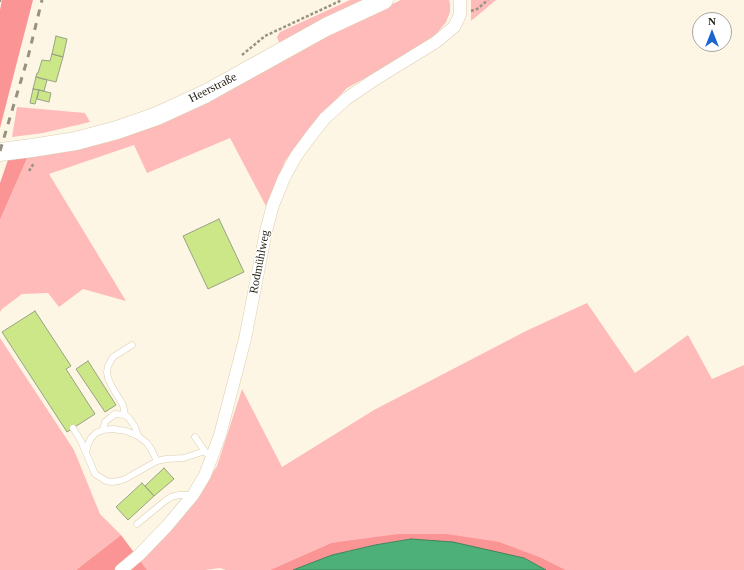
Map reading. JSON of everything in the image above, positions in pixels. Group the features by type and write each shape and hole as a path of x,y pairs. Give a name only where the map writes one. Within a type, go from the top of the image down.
{"street":[{"name":"Heerstraße","path":"0,152 76,141 117,130 157,116 205,94 326,27 384,0"},
{"path":"460,0 460,15"},
{"name":"Rodmühlweg","path":"121,570 139,555 167,526 193,495 205,475 208,455 220,435 245,339 266,231 273,205 284,178 296,156 325,118 346,99 436,42 454,27 460,15"}],"lane":[{"path":"125,415 123,405 111,385 107,372 108,366 113,357 132,345"},
{"path":"103,430 106,422 115,414 125,415 130,418 136,427 138,436"},
{"path":"73,428 81,441 95,474 106,481 112,482 125,479 157,461 208,455 195,437"},
{"path":"86,452 91,438 96,433 103,430 113,429 126,431 138,436 147,443 157,461"},
{"path":"137,524 165,500 179,495 193,495"}],"path":[{"path":"241,56 265,36 342,0"},
{"path":"460,15 477,9 488,0"}],"shaded area":[{"path":"2,0 33,0 0,128 0,10"},
{"path":"350,0 370,0 282,44 279,42 277,37 280,32"},
{"path":"401,0 449,0 450,12 446,22 433,38 393,63 347,88 310,127 285,161 267,208 230,138 147,173 134,145 49,174 126,301 83,289 59,307 48,293 22,294 0,312 0,220 29,154 87,145 132,134 183,112 319,38"},
{"path":"471,0 496,0 471,21"},
{"path":"17,107 85,113 90,122 43,133 12,137"},
{"path":"29,154 0,220 0,183 9,157"},
{"path":"587,303 635,373 688,335 712,379 744,365 744,570 566,570 542,558 447,534 331,543 270,570 226,570 220,568 205,570 147,570 138,558 196,498 217,466 242,389 282,467 374,410 528,330"},
{"path":"0,338 74,450 100,514 121,535 76,570 0,570"},
{"path":"398,534 447,534 499,542 542,558 566,570 546,570 524,558 411,539 375,545 332,555 293,570 270,570 331,543"},
{"path":"121,535 147,570 76,570"},
{"path":"411,539 453,542 524,558 546,570 293,570 332,555 375,545"}],"building":[{"path":"56,36 67,39 63,57 52,54"},
{"path":"52,54 63,57 56,82 36,77 42,60 50,61"},
{"path":"36,77 47,80 44,91 33,89"},
{"path":"33,89 39,90 35,104 30,103"},
{"path":"39,90 51,93 49,102 37,99"},
{"path":"219,219 244,272 208,289 183,236"},
{"path":"35,311 71,366 66,369 95,414 67,432 2,332"},
{"path":"88,361 116,405 105,412 76,369"},
{"path":"164,468 174,479 154,496 145,486"},
{"path":"142,483 154,496 128,520 116,507"}],"railway":[{"path":"0,151 28,57 42,0"}]}
